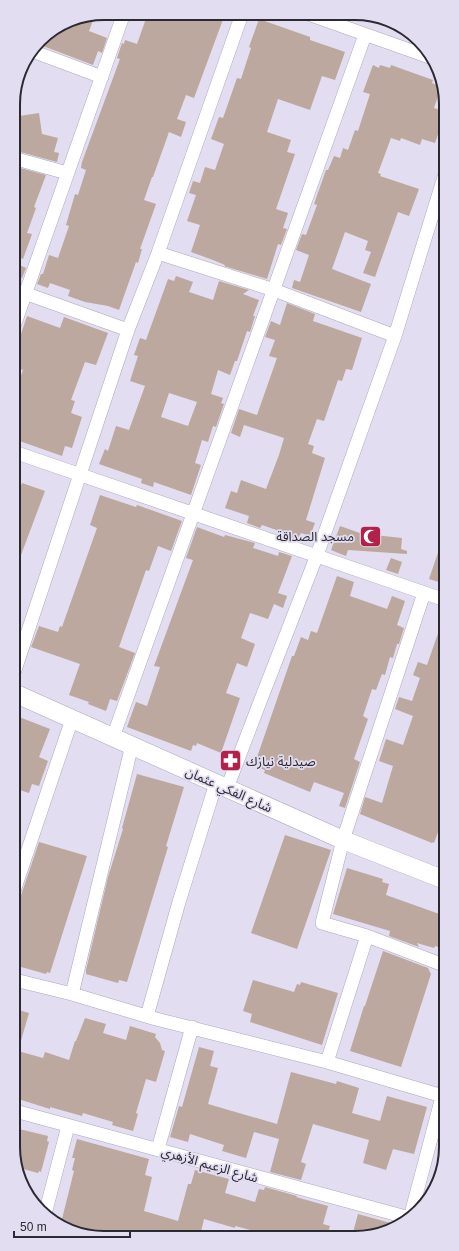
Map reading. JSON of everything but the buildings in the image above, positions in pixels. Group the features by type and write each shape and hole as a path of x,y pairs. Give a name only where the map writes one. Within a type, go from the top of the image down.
{"street":[{"path":"20,289 67,173 122,20"},
{"path":"20,655 128,330 158,253 240,20"},
{"path":"324,20 424,55"},
{"path":"113,737 194,515 365,35"},
{"path":"37,53 102,77"},
{"path":"20,160 67,173"},
{"path":"147,1016 179,902 222,785 317,555 395,336 439,193"},
{"path":"158,253 274,290 395,336"},
{"path":"20,291 128,330"},
{"path":"20,454 439,598"},
{"path":"424,593 343,840 322,923 367,936 439,963"},
{"name":"شارع الفكي عثمان","path":"20,696 343,840 439,878"},
{"path":"20,871 72,719"},
{"path":"72,994 132,745"},
{"path":"327,1062 367,936"},
{"path":"20,981 327,1062 439,1096"},
{"path":"158,1149 192,1027"},
{"name":"شارع الزعيم الأزهري","path":"20,1112 403,1216"},
{"path":"413,1207 439,1112"},
{"path":"47,1208 68,1126"}],"place":[{"name":"مسجد الصداقة","path":"370,536"},
{"name":"صيدلية نيازك","path":"231,761"}]}
